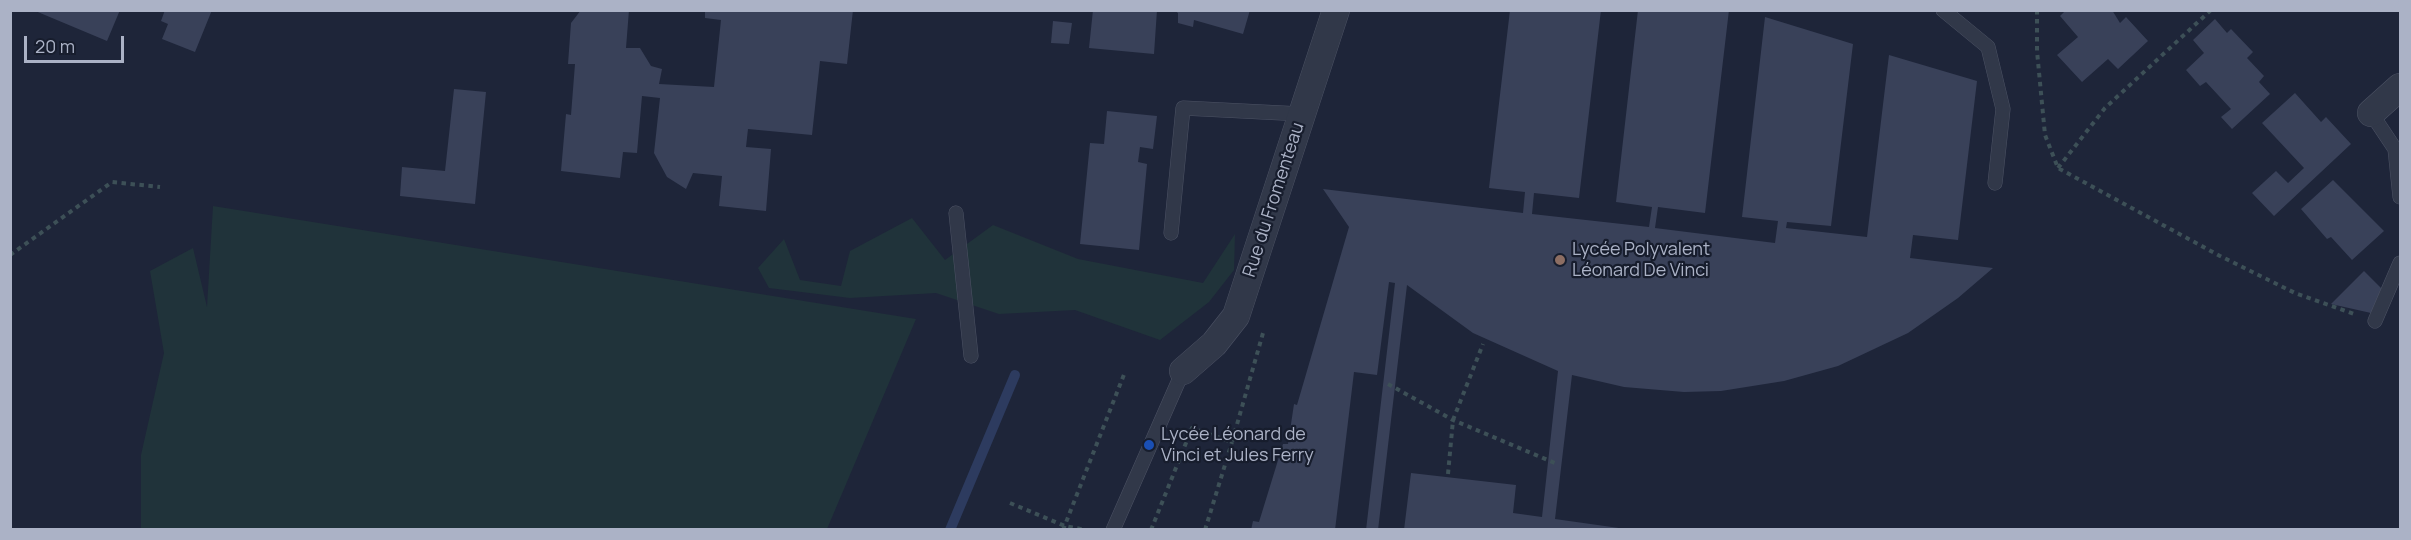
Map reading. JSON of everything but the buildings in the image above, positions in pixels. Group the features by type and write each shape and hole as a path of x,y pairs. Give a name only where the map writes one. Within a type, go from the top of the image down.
{"street":[{"name":"Rue du Fromenteau","path":"1183,371 1214,344 1236,316 1336,10"},
{"path":"2371,113 2400,87"}],"lane":[{"path":"1943,10 1988,47 2002,109 1995,183"},
{"path":"1171,233 1183,108 1302,114"},
{"path":"2371,113 2395,149 2400,197"},
{"path":"956,213 971,356"},
{"path":"2375,321 2400,263"},
{"path":"1113,530 1183,371"}],"path":[{"path":"2037,10 2037,51 2045,135 2058,168 2220,256 2295,293 2375,321"},
{"path":"2058,168 2105,108 2211,10"},
{"path":"10,255 112,182 160,187"},
{"path":"1448,474 1453,420 1483,344"},
{"path":"1064,528 1125,372"},
{"path":"1388,384 1453,420 1555,463"},
{"path":"1204,530 1232,442"},
{"path":"1010,503 1064,528 1086,530"}],"shaded area":[{"path":"213,206 916,319 827,529 141,529 141,455 164,353 150,271 193,248 207,307"},
{"path":"912,218 945,260 993,225 1078,259 1203,283 1235,234 1234,270 1209,302 1160,340 1075,310 999,314 936,293 850,298 769,288 758,268 784,239 800,280 841,286 850,251"}],"waterway":[{"path":"950,530 1015,375"}],"place":[{"name":"Lycée Polyvalent Léonard De Vinci","path":"1560,260"},
{"name":"Lycée Léonard de Vinci et Jules Ferry","path":"1149,445"}]}
